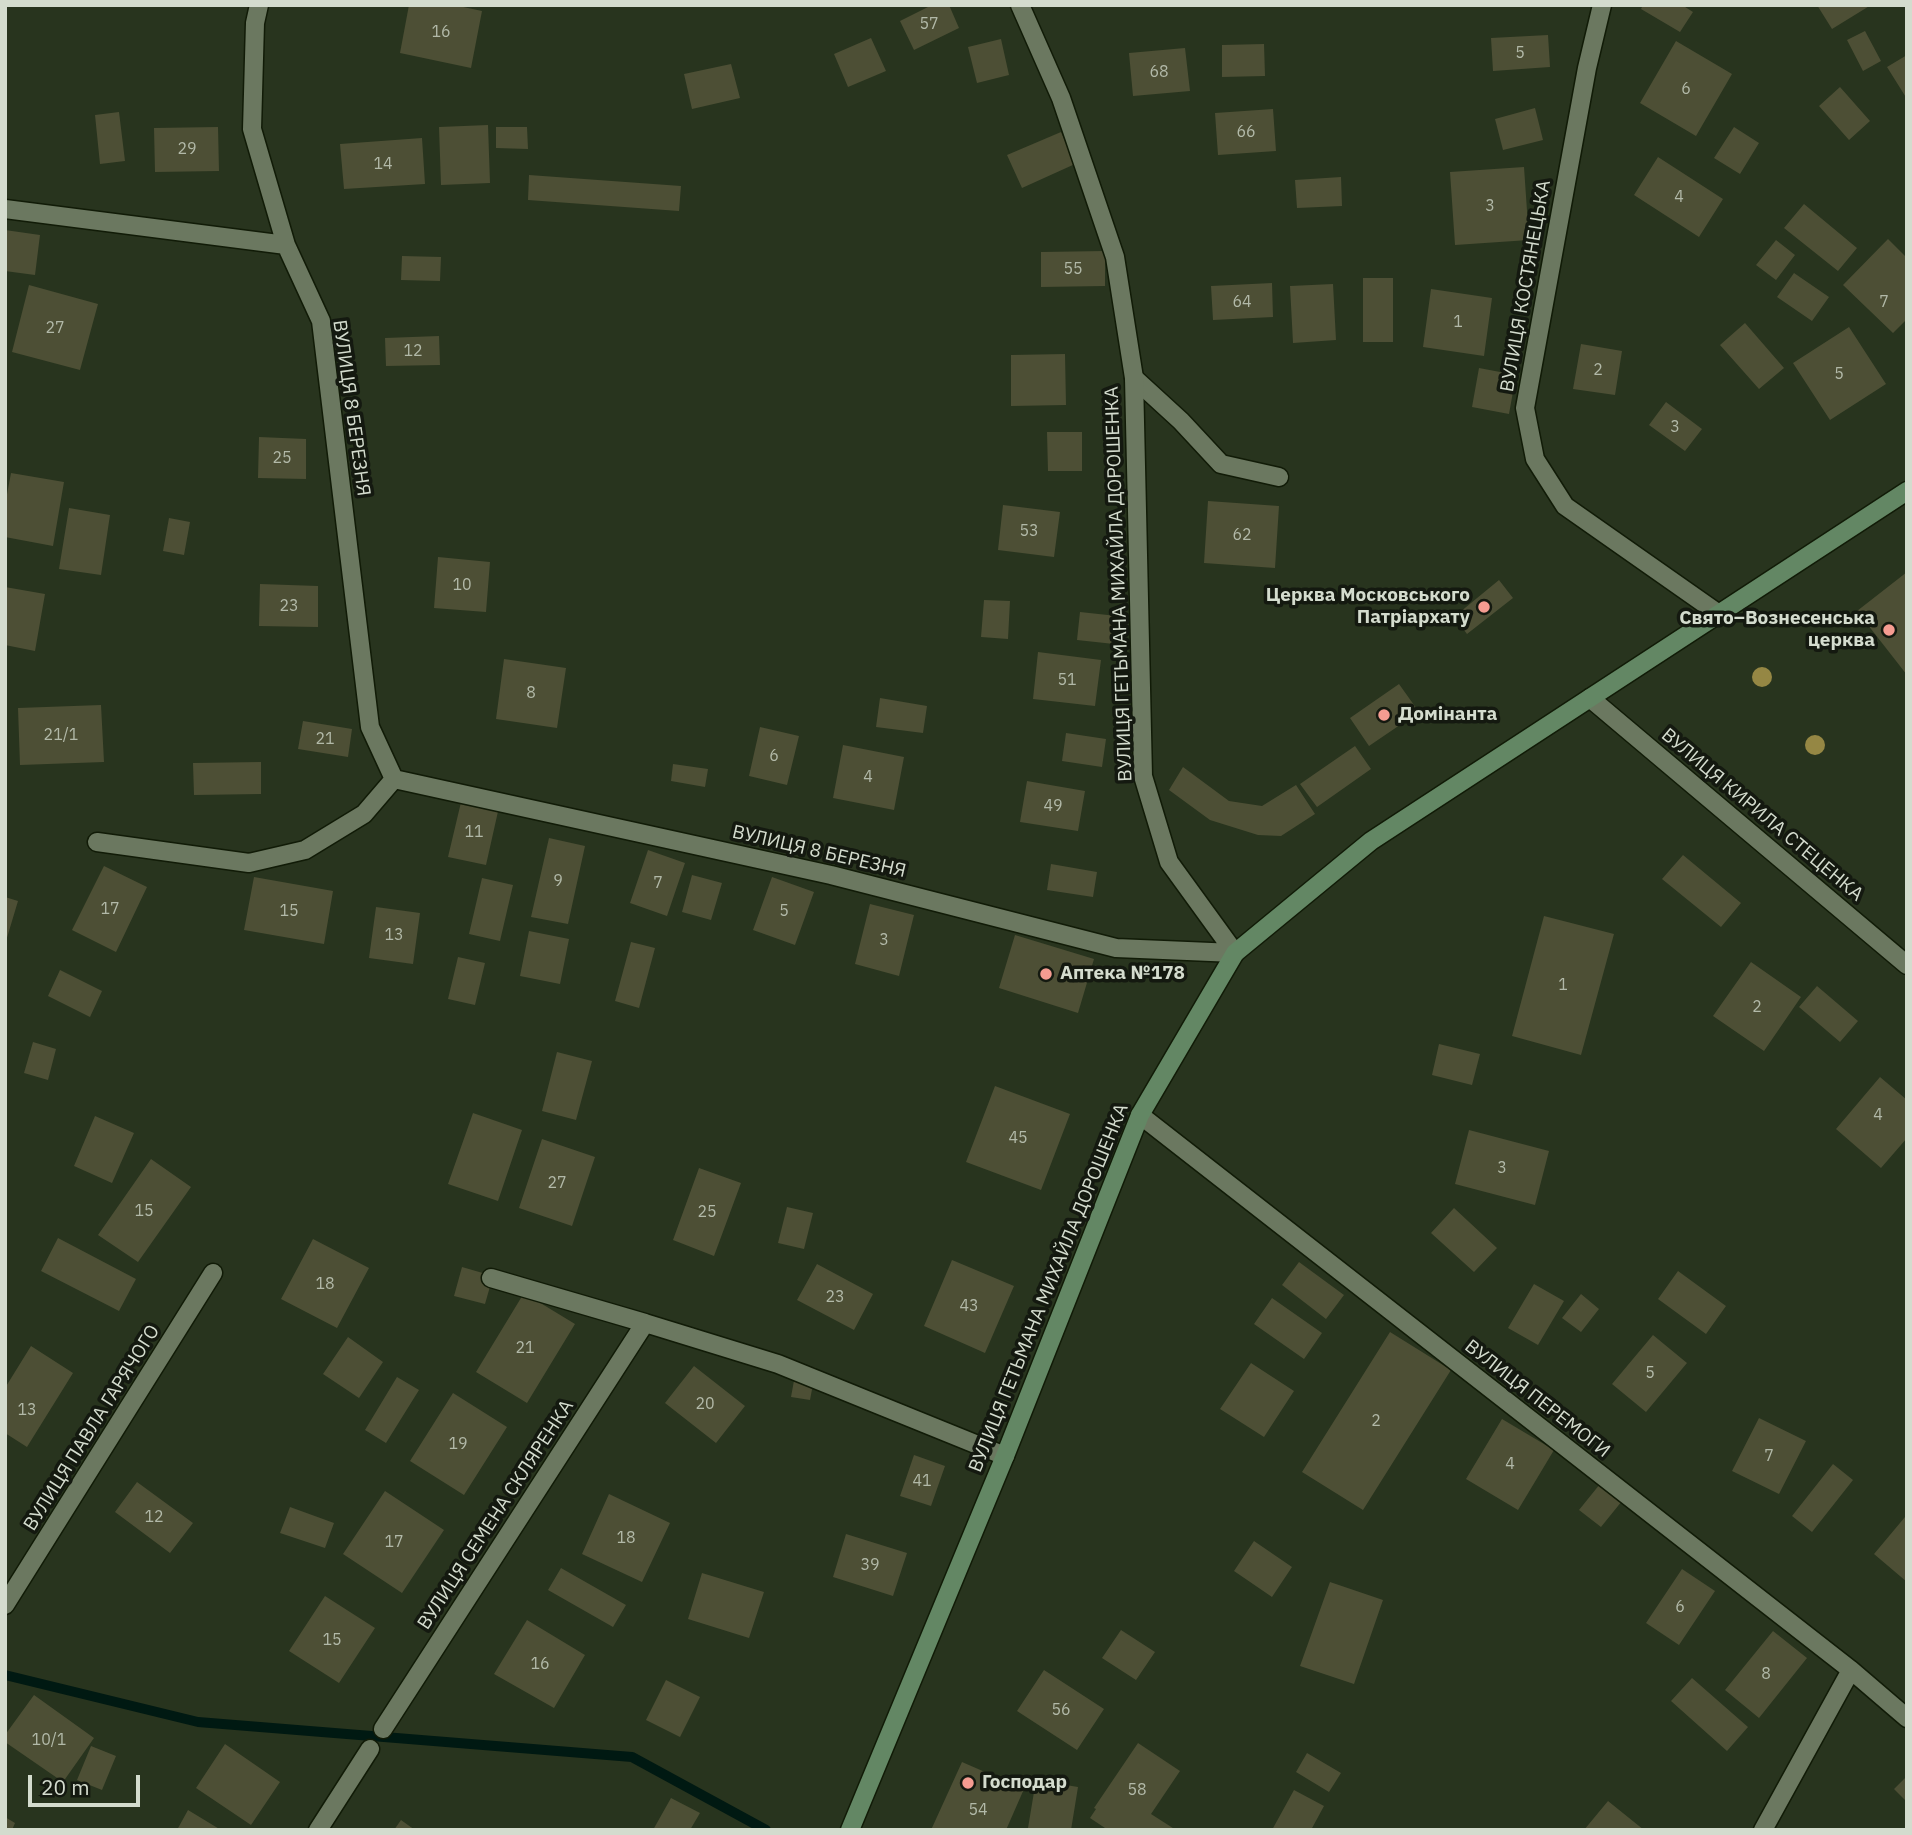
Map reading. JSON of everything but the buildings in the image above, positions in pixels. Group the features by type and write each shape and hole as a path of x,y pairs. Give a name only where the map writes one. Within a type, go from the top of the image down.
{"street":[{"name":"ВУЛИЦЯ 8 БЕРЕЗНЯ","path":"259,5 255,23 252,129 286,245 321,321 370,727 394,779 831,875 1115,948 1235,953"},
{"name":"ВУЛИЦЯ ГЕТЬМАНА МИХАЙЛА ДОРОШЕНКА","path":"850,1830 1005,1456 1140,1115 1235,953 1169,862 1143,776 1134,378 1115,257 1061,98 1020,5"},
{"name":"ВУЛИЦЯ КОСТЯНЕЦЬКА","path":"1602,5 1587,68 1525,408 1535,459 1565,506 1719,614"},
{"path":"5,209 286,245"},
{"path":"1134,378 1181,421 1220,464 1279,477"},
{"path":"1235,953 1371,841 1907,491"},
{"name":"ВУЛИЦЯ КИРИЛА СТЕЦЕНКА","path":"1590,698 1907,965"},
{"path":"97,842 249,863 305,850 364,814 394,779"},
{"name":"ВУЛИЦЯ ПЕРЕМОГИ","path":"1140,1115 1850,1670 1907,1718"},
{"name":"ВУЛИЦЯ ПАВЛА ГАРЯЧОГО","path":"5,1605 214,1273"},
{"path":"491,1278 778,1364 1005,1456"},
{"name":"ВУЛИЦЯ СЕМЕНА СКЛЯРЕНКА","path":"383,1729 645,1323"},
{"path":"1763,1830 1850,1670"},
{"path":"318,1830 370,1749"}],"waterway":[{"path":"5,1675 198,1722 632,1757 766,1830"}],"place":[{"name":"Церква Московського Патріархату","path":"1484,607"},
{"name":"Свято–Вознесенська церква","path":"1889,630"},
{"name":"Домінанта","path":"1384,715"},
{"name":"Аптека №178","path":"1046,974"},
{"name":"Господар","path":"968,1783"}]}
